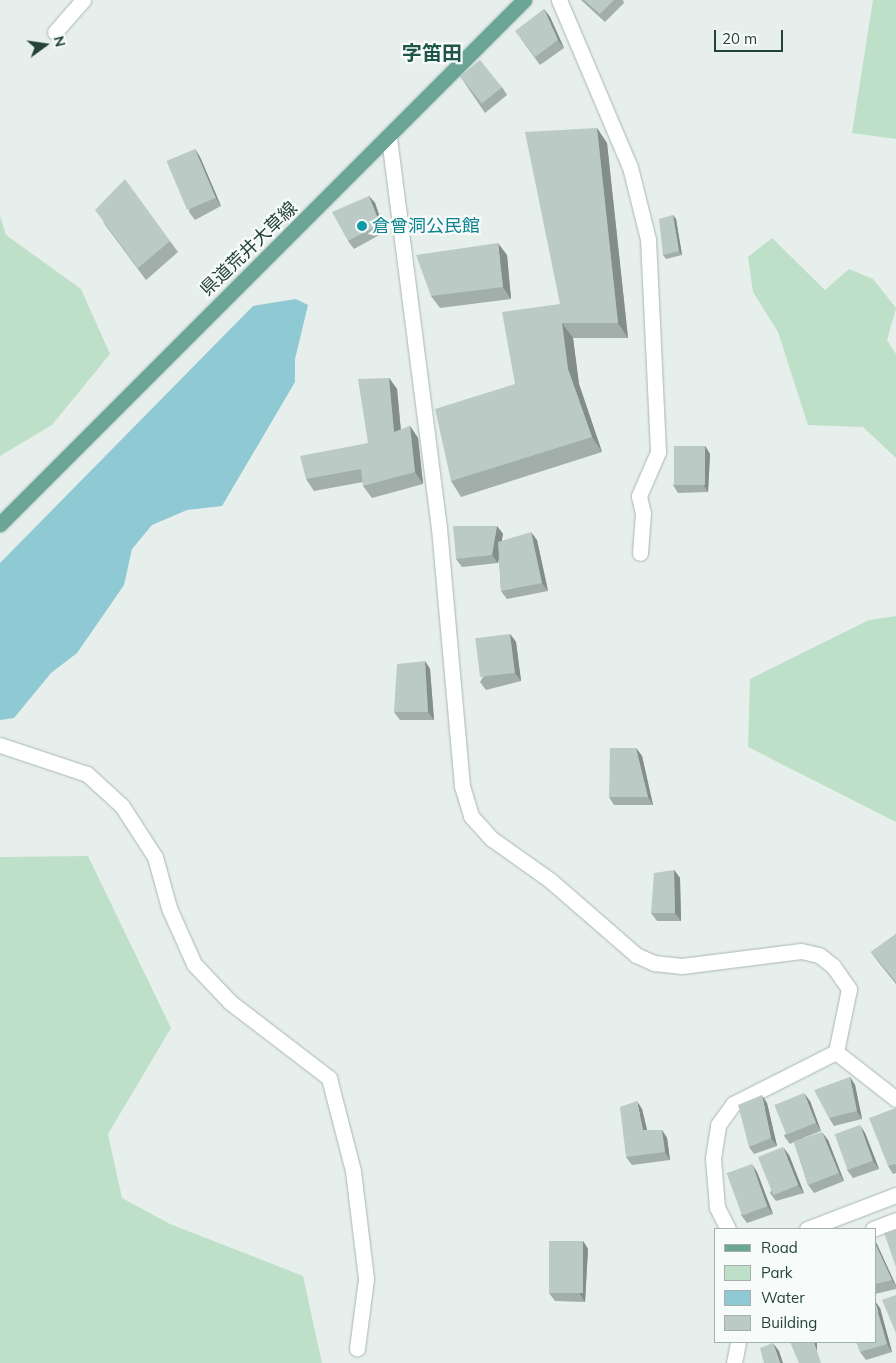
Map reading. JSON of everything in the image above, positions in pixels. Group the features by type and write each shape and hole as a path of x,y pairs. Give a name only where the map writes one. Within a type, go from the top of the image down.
{"main road":[{"name":"県道荒井大草線","path":"0,524 389,138 524,0"}],"street":[{"path":"55,32 83,0"},
{"path":"559,0 630,167 648,239 658,443 639,496 644,513 640,553"},
{"path":"389,138 439,528 462,786 471,816 492,839 551,881 636,955 654,963 682,966 802,951 819,955 833,966 849,989 836,1052"},
{"path":"0,745 87,774 122,806 156,857 172,917 194,964 230,1002 329,1078 353,1171 366,1270 357,1348"},
{"path":"836,1052 896,1099"},
{"path":"728,1228 717,1207 713,1158 718,1125 733,1104 836,1052"},
{"path":"810,1228 896,1195"},
{"path":"876,1228 896,1220"},
{"path":"734,1363 738,1343"}],"green space":[{"path":"873,0 896,0 896,139 852,133"},
{"path":"0,216 6,235 81,289 110,354 52,425 0,456"},
{"path":"772,238 825,290 849,269 873,279 896,308 887,340 896,354 896,458 863,427 808,425 778,332 753,292 748,257"},
{"path":"896,616 896,822 748,747 750,679 869,620"},
{"path":"88,856 171,1028 108,1134 122,1198 170,1224 303,1276 322,1363 0,1363 0,857"}],"water":[{"path":"296,299 308,305 295,359 295,382 222,506 187,510 152,525 132,549 124,585 77,653 51,673 14,718 0,720 0,563 253,306"}],"building":[{"path":"584,0 614,0 600,14"},
{"path":"544,9 558,40 535,57 515,31"},
{"path":"480,60 502,87 482,104 460,76"},
{"path":"597,128 618,323 562,323 568,369 592,437 451,481 435,409 515,384 502,312 560,304 525,132"},
{"path":"195,149 216,198 187,210 166,161"},
{"path":"125,179 170,241 138,268 95,210"},
{"name":"倉曾洞公民館","path":"369,196 380,224 348,241 332,212"},
{"path":"673,215 679,251 663,255 659,219"},
{"path":"498,243 503,287 431,296 416,255"},
{"path":"389,378 394,432 410,426 415,472 363,486 361,469 306,479 300,456 368,443 358,379"},
{"path":"674,446 705,446 705,485 674,485"},
{"path":"453,526 497,526 492,555 456,559"},
{"path":"531,532 542,583 501,591 498,542"},
{"path":"510,634 515,673 480,677 475,638"},
{"path":"425,661 428,712 394,712 397,664"},
{"path":"610,748 636,748 648,797 609,797"},
{"path":"674,870 675,913 651,913 654,873"},
{"path":"896,934 896,982 871,952"},
{"path":"850,1077 857,1111 829,1118 814,1090"},
{"path":"804,1093 816,1123 786,1135 774,1105"},
{"path":"762,1095 771,1138 749,1147 738,1105"},
{"path":"637,1101 643,1130 662,1130 665,1152 626,1157 620,1107"},
{"path":"896,1108 896,1164 888,1166 869,1118"},
{"path":"860,1125 873,1161 848,1170 835,1134"},
{"path":"822,1132 839,1173 808,1185 794,1141"},
{"path":"783,1147 798,1185 773,1195 758,1157"},
{"path":"752,1164 767,1206 742,1216 727,1173"},
{"path":"896,1229 896,1267 884,1233"},
{"path":"549,1241 583,1241 583,1293 549,1293"},
{"path":"876,1245 892,1280 876,1284"},
{"path":"896,1295 896,1333 882,1300"},
{"path":"876,1306 887,1344 860,1352 856,1343 876,1343"},
{"path":"773,1343 780,1363 764,1363 760,1348"},
{"path":"790,1343 814,1343 821,1363 799,1363"}],"place":[{"name":"倉曾洞公民館","path":"362,226"}],"district":[{"name":"字笛田","path":"432,52"}]}
